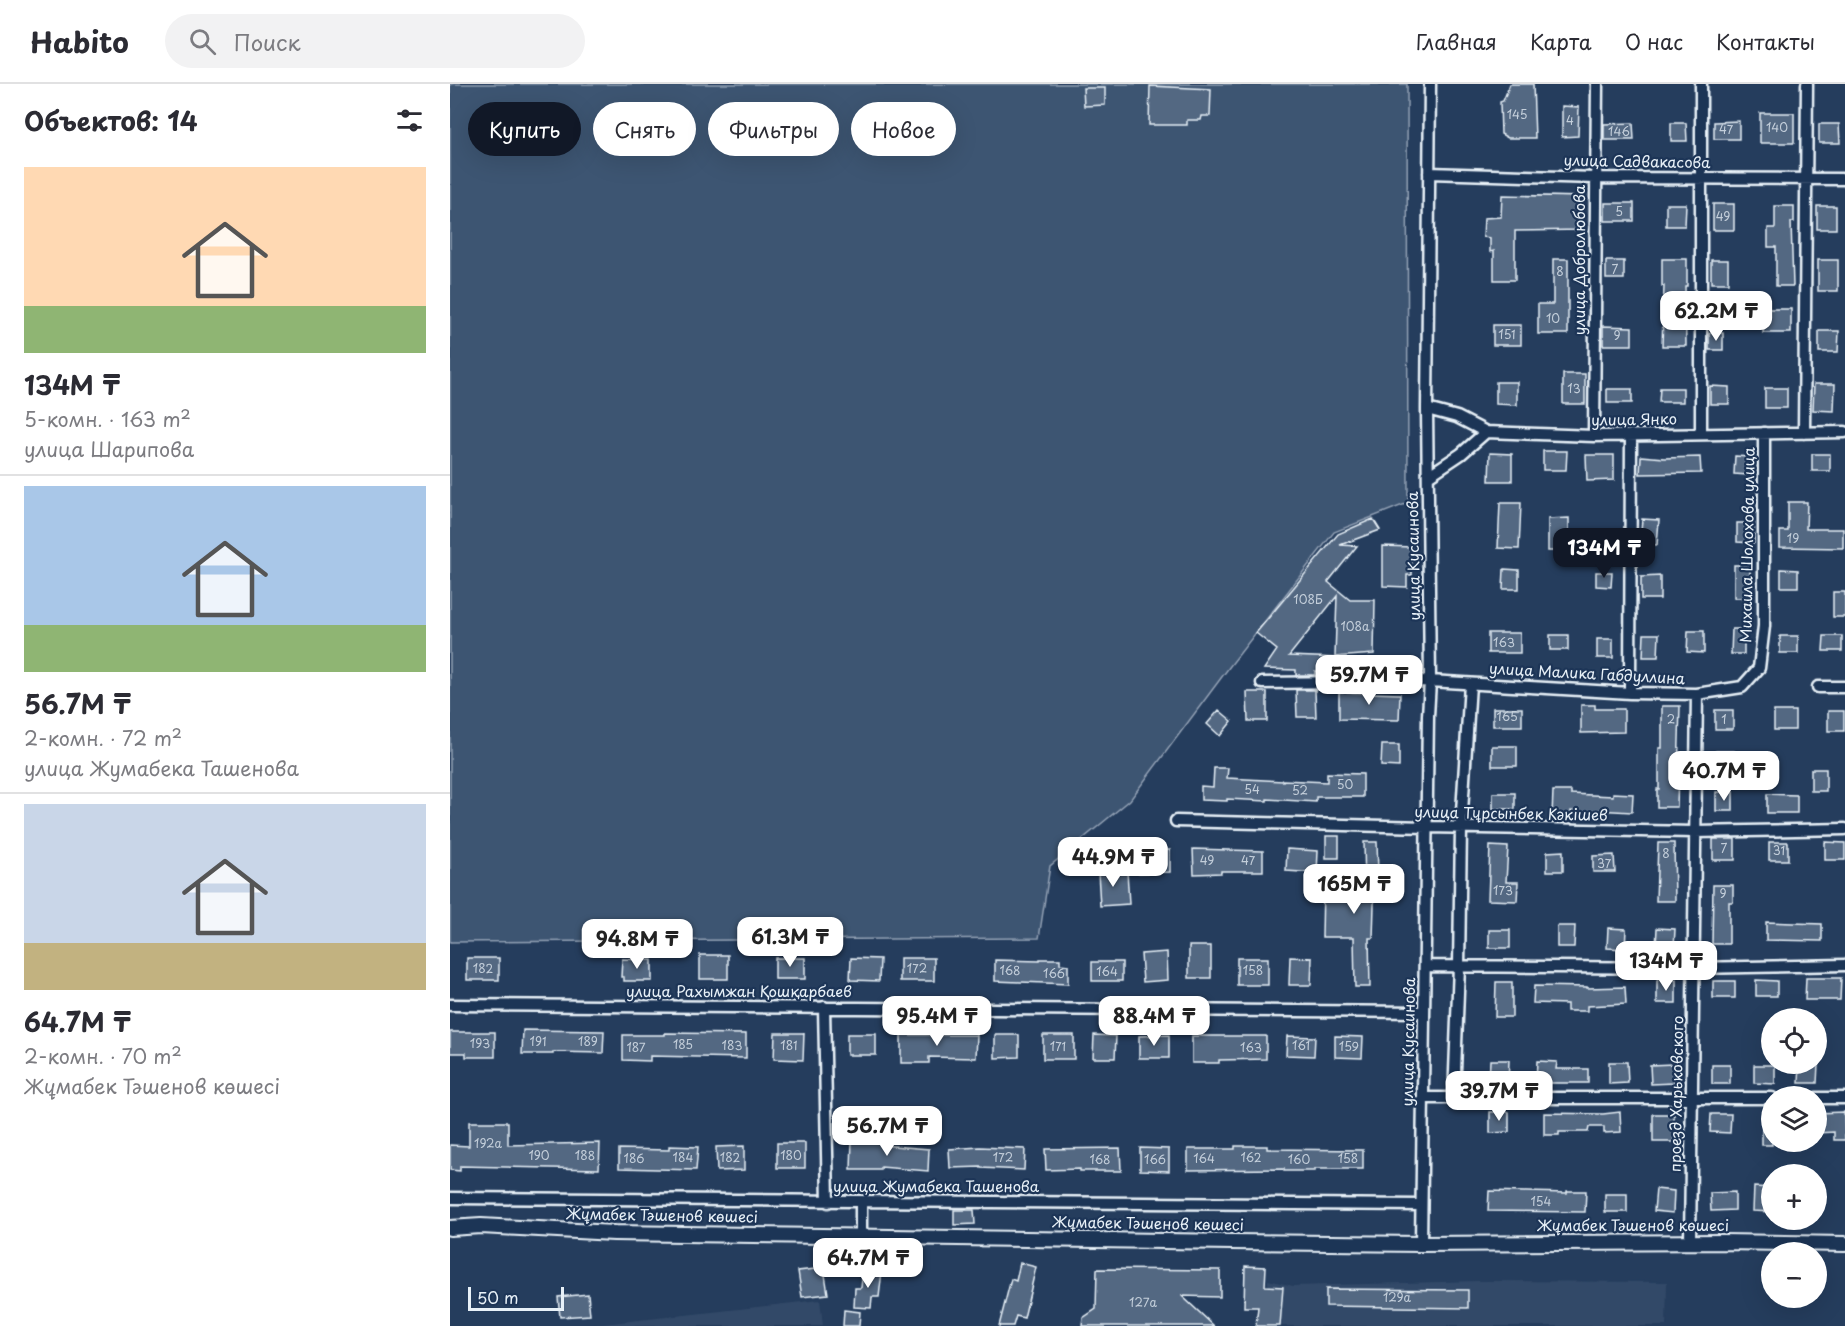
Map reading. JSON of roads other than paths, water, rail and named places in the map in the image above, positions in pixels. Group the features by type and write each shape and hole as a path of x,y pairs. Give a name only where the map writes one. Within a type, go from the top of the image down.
{"main road":[{"name":"Жұмабек Тәшенов көшесі","path":"450,1228 481,1226 614,1233 1421,1244 1690,1242 1845,1244"}],"street":[{"name":"улица Кусаинова","path":"1421,1244 1430,681 1427,409 1430,84"},
{"name":"улица Добролюбова","path":"1594,436 1597,84"},
{"path":"1701,84 1701,434"},
{"path":"1804,433 1807,84"},
{"name":"улица Садвакасова","path":"1429,173 1595,178 1845,179"},
{"name":"улица Янко","path":"1427,409 1457,417 1486,432 1594,436 1845,432"},
{"path":"1428,476 1461,454 1486,432"},
{"name":"Михаила Шолохова улица","path":"1742,687 1759,668 1764,626 1764,433"},
{"path":"1630,693 1631,435"},
{"name":"улица Малика Габдуллина","path":"1262,683 1430,681 1630,693 1697,694 1742,687"},
{"path":"1454,1098 1461,828 1470,684"},
{"path":"1818,687 1845,687"},
{"name":"проезд Харьковского","path":"1690,1242 1697,694"},
{"name":"улица Тұрсынбек Кәкішев","path":"1176,821 1695,832 1845,830"},
{"path":"1425,966 1694,968 1845,965"},
{"name":"улица Рахымжан Қошқарбаев","path":"450,1005 1424,1012"},
{"path":"824,1007 828,1202"},
{"path":"1423,1098 1761,1098"},
{"path":"1827,1098 1845,1098"},
{"name":"улица Жумабека Ташенова","path":"450,1198 1421,1205"},
{"path":"861,1202 861,1236"}]}
